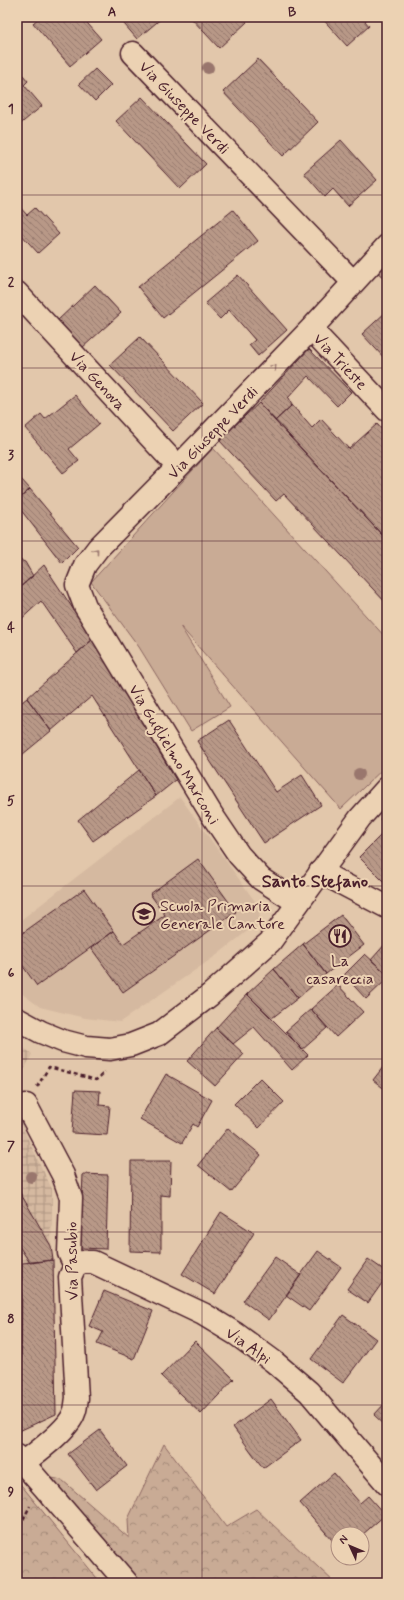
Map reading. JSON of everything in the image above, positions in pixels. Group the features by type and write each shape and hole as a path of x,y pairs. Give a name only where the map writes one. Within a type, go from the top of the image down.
{"street":[{"name":"Via Giuseppe Verdi","path":"133,53 353,282"},
{"name":"Via Giuseppe Verdi","path":"77,585 85,564 98,548 311,329 387,246"},
{"name":"Via Genova","path":"17,293 178,467"},
{"name":"Via Trieste","path":"311,329 387,410"},
{"name":"Via Guglielmo Marconi","path":"77,585 85,606 212,815 239,855 261,879 298,903"},
{"path":"17,1019 41,1032 63,1041 86,1047 110,1049 131,1045 159,1034 210,995 270,942 360,818 387,788"},
{"path":"320,872 387,907"},
{"name":"Via Pasubio","path":"20,1460 37,1453 65,1427 74,1414 77,1398 70,1277 75,1266 69,1253 72,1198 63,1175 26,1105"},
{"name":"Via Alpi","path":"75,1266 83,1262 93,1262 203,1314 236,1334 273,1361 309,1392 387,1484"},
{"path":"20,1460 127,1583"}],"path":[{"path":"26,1105 49,1067 96,1080 109,1068 110,1049"},
{"path":"17,1532 42,1485"}],"shaded area":[{"name":"Scuola Primaria Generale Cantore","path":"180,797 259,907 260,921 217,955 120,1022 85,1018 40,1007 17,990 17,923"},
{"path":"17,1043 32,1054 17,1085"},
{"path":"17,1085 24,1131 52,1189 51,1246 53,1260 56,1414 17,1432"}],"green space":[{"path":"213,448 387,639 387,765 341,809 180,626 230,707 191,731 139,647 91,582"},
{"path":"164,1444 226,1527 256,1509 335,1583 141,1583 52,1478 62,1480 129,1538 128,1519"},
{"path":"17,1480 101,1583 17,1583"}],"building":[{"path":"40,17 82,17 101,39 70,66 33,23"},
{"path":"118,17 163,17 137,39"},
{"path":"190,17 243,17 247,22 219,48"},
{"path":"321,17 369,17 365,21 369,26 347,46"},
{"path":"258,59 318,122 283,156 223,92"},
{"path":"17,68 28,81 24,85 42,106 18,126 17,125"},
{"path":"95,69 111,85 95,101 79,84"},
{"path":"142,97 206,164 180,189 116,121"},
{"path":"341,140 377,180 348,206 333,189 325,197 304,173"},
{"path":"17,204 27,215 35,208 59,234 38,253 19,232 17,234"},
{"path":"233,210 258,241 163,318 138,287"},
{"path":"387,257 387,281 375,270"},
{"path":"238,275 287,330 258,356 249,345 255,340 229,310 220,319 205,303"},
{"path":"95,285 121,313 82,348 57,321"},
{"path":"387,311 387,361 362,334"},
{"path":"140,337 203,403 173,431 110,365"},
{"path":"309,349 351,392 337,406 308,376 288,398 292,405 275,421 259,403"},
{"path":"75,395 99,424 69,449 79,461 63,473 25,428 41,414 45,419"},
{"path":"259,403 387,540 387,604 284,494 276,501 219,440"},
{"path":"292,405 312,428 321,419 349,449 377,424 387,435 387,531 382,535 275,421"},
{"path":"21,479 30,489 17,501 17,482"},
{"path":"30,489 78,547 62,563 17,505 17,501"},
{"path":"17,559 25,562 33,576 17,590"},
{"path":"44,565 93,639 77,653 41,601 17,623 17,590"},
{"path":"93,639 176,780 156,796 92,696 51,731 27,698"},
{"path":"27,698 51,731 17,759 17,706"},
{"path":"229,720 276,792 302,775 321,805 264,843 197,741"},
{"path":"139,770 156,796 93,841 78,820"},
{"path":"387,812 387,827 380,819"},
{"path":"387,829 387,885 359,857"},
{"path":"198,859 236,912 123,992 91,948 114,931 123,944 165,915 150,894"},
{"path":"84,889 114,931 37,986 17,958 17,937"},
{"path":"341,915 364,945 326,974 303,944"},
{"path":"387,942 387,974 371,960"},
{"path":"303,944 326,974 298,998 274,969"},
{"path":"365,954 387,974 387,979 366,999 344,975"},
{"path":"274,969 298,998 272,1018 247,994"},
{"path":"338,985 363,1012 336,1037 311,1009"},
{"path":"247,994 308,1055 292,1070 254,1027 233,1044 216,1028"},
{"path":"311,1009 327,1028 302,1050 286,1031"},
{"path":"216,1028 244,1054 215,1086 187,1061"},
{"path":"387,1062 387,1091 373,1080"},
{"path":"166,1074 212,1100 197,1127 193,1124 182,1143 140,1119"},
{"path":"260,1078 284,1102 259,1128 234,1104"},
{"path":"75,1090 100,1091 99,1105 110,1106 107,1135 72,1133"},
{"path":"228,1128 261,1155 231,1192 198,1165"},
{"path":"131,1161 171,1161 170,1196 161,1195 161,1252 130,1251"},
{"path":"83,1174 108,1175 106,1249 80,1248"},
{"path":"18,1189 51,1246 53,1260 30,1263 17,1243"},
{"path":"221,1212 254,1233 215,1294 182,1274"},
{"path":"318,1251 341,1267 309,1311 286,1295"},
{"path":"275,1257 301,1275 269,1320 243,1301"},
{"path":"368,1259 387,1272 387,1276 368,1303 347,1289"},
{"path":"53,1260 56,1414 17,1432 17,1393 21,1393 22,1263"},
{"path":"104,1291 153,1311 134,1359 97,1344 103,1332 89,1326"},
{"path":"343,1315 376,1339 343,1383 311,1359"},
{"path":"195,1341 234,1379 201,1414 161,1376"},
{"path":"271,1399 301,1440 263,1468 233,1427"},
{"path":"387,1401 387,1427 374,1415"},
{"path":"100,1430 127,1466 96,1490 68,1454"},
{"path":"334,1473 360,1503 368,1496 385,1515 370,1528 370,1526 330,1526 330,1538 300,1503"}],"place":[{"name":"Scuola Primaria Generale Cantore","path":"144,914"},
{"name":"La casareccia","path":"340,936"}],"district":[{"name":"Santo Stefano","path":"315,881"}]}
